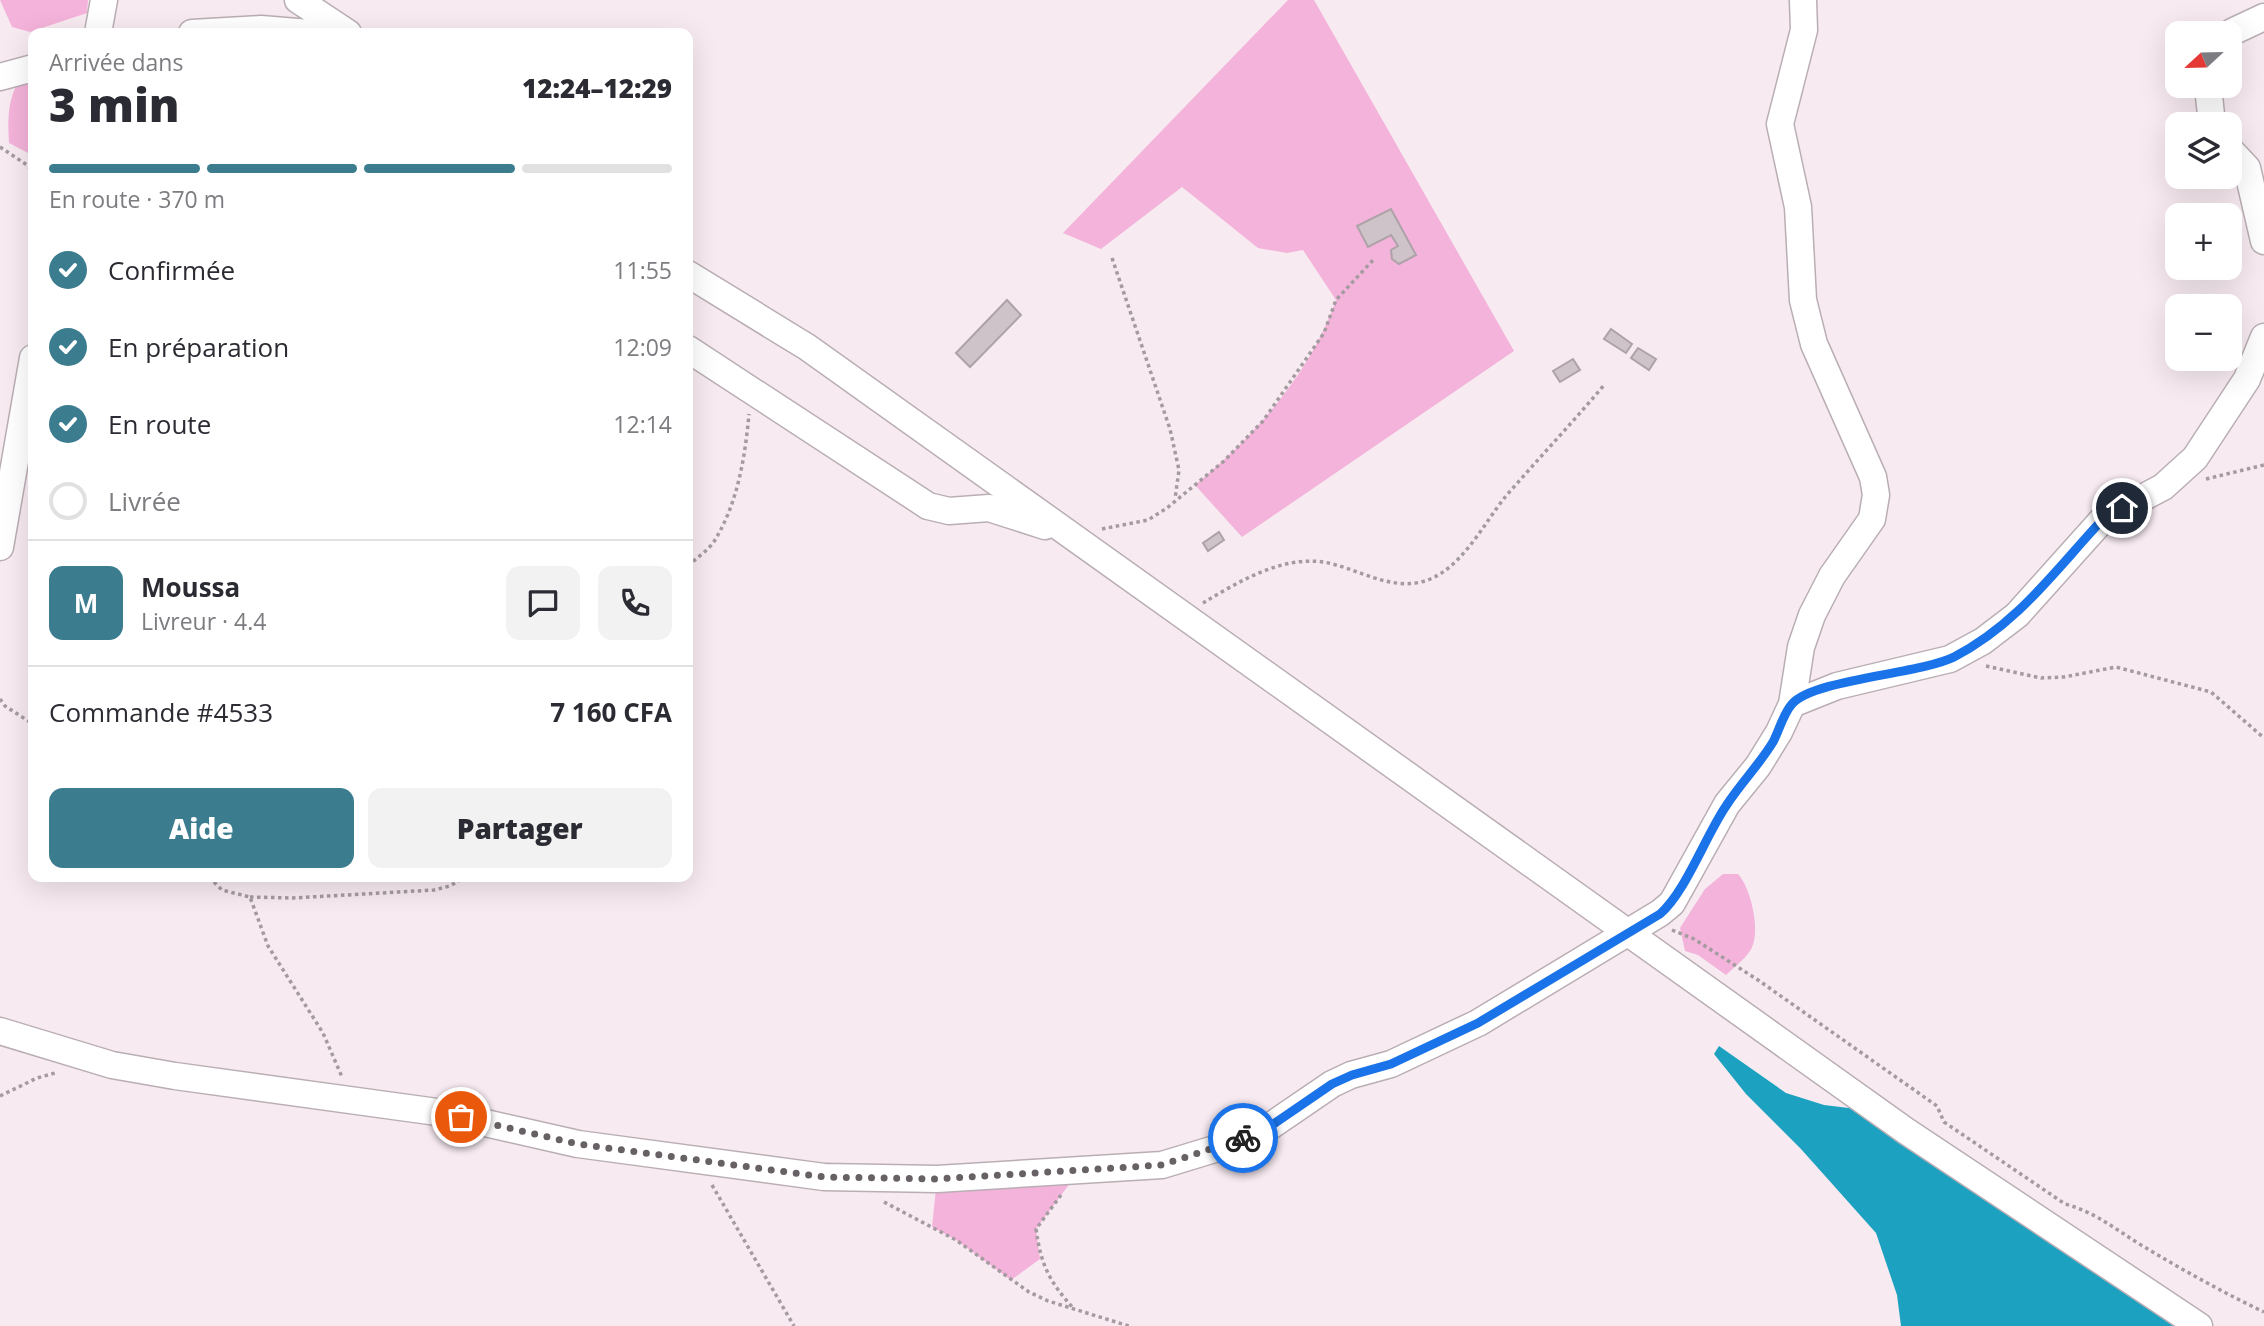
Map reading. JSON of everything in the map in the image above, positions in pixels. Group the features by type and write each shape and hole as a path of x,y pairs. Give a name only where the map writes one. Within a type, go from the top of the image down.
{"street":[{"path":"99,28 104,0"},
{"path":"298,0 340,28"},
{"path":"0,1031 112,1065 437,1112 578,1144 824,1177 937,1179 1162,1165 1231,1144 1272,1125 1332,1084 1352,1075 1391,1064 1478,1023 1672,903 1720,815 1758,766 1792,704 1801,647 1812,615 1832,576 1872,519 1876,495 1873,477 1814,344 1803,300 1798,207 1780,124 1804,30 1803,0"},
{"path":"2242,27 2264,17"},
{"path":"0,77 28,69"},
{"path":"2242,163 2247,168 2264,241"},
{"path":"693,277 807,347 1183,615 1638,926 1906,1131 2199,1326"},
{"path":"1792,704 1837,686 1950,659 1983,641 2017,615 2104,518 2163,487 2195,458 2247,379 2264,337"},
{"path":"693,352 928,506 949,511 989,508 1070,534"},
{"path":"0,547 28,387"}],"path":[{"path":"0,147 28,166"},
{"path":"1112,258 1170,429 1179,470 1175,501"},
{"path":"1070,534 1147,520 1224,461 1263,421 1324,333 1336,300 1374,258"},
{"path":"1183,615 1256,573 1295,564 1323,562 1367,577 1396,582 1421,582 1447,569 1605,384"},
{"path":"693,562 715,542 733,499 745,455 749,414"},
{"path":"2200,480 2264,465"},
{"path":"1950,659 2041,678 2064,677 2116,667 2210,692 2264,738"},
{"path":"0,699 5,706 28,721"},
{"path":"214,882 222,890 250,897 293,898 435,890 457,882"},
{"path":"250,897 268,946 335,1057 349,1099"},
{"path":"1638,926 1694,939 1758,980 1937,1106 1944,1122 2065,1204 2088,1210 2224,1293 2264,1312"},
{"path":"0,1096 37,1078 61,1071"},
{"path":"697,1159 794,1326"},
{"path":"1073,1308 1053,1286 1044,1268 1040,1259 1036,1229 1079,1171"},
{"path":"883,1202 956,1240 1029,1292 1129,1326"}],"shaded area":[{"path":"0,0 88,0 87,13 42,28 28,28 28,31 12,27"},
{"path":"1288,0 1314,0 1514,351 1242,537 1195,485 1239,446 1278,402 1311,353 1336,300 1303,250 1287,253 1258,248 1182,187 1101,249 1063,233"},
{"path":"28,80 28,153 9,143 8,121 16,86"},
{"path":"1723,874 1738,874 1743,881 1751,900 1755,923 1750,951 1726,975 1698,955 1685,951 1680,928 1705,889"},
{"path":"1079,1171 1036,1229 1040,1259 1011,1280 956,1240 932,1227 937,1179"}],"water":[{"path":"1719,1046 1786,1093 1824,1105 1857,1109 2174,1326 1901,1326 1897,1295 1876,1233 1801,1149 1746,1094 1714,1054"}],"building":[{"path":"1391,209 1416,255 1399,264 1392,259 1391,250 1398,246 1391,235 1368,247 1357,226"},
{"path":"1007,300 1021,315 970,367 956,353"},
{"path":"1611,329 1632,344 1626,353 1604,339"},
{"path":"1638,348 1656,359 1649,370 1631,358"},
{"path":"1573,359 1580,370 1560,382 1553,371"},
{"path":"1219,532 1224,540 1208,551 1203,543"}],"way so far":[{"path":"461,1117 578,1144 824,1177 937,1179 1162,1165 1243,1138"}],"route":[{"path":"1243,1138 1272,1125 1332,1084 1352,1075 1391,1064 1478,1023 1660,914 1672,903 1727,804 1758,766 1792,704 1815,692 1950,659 1983,641 2017,615 2104,518 2122,508"}]}
